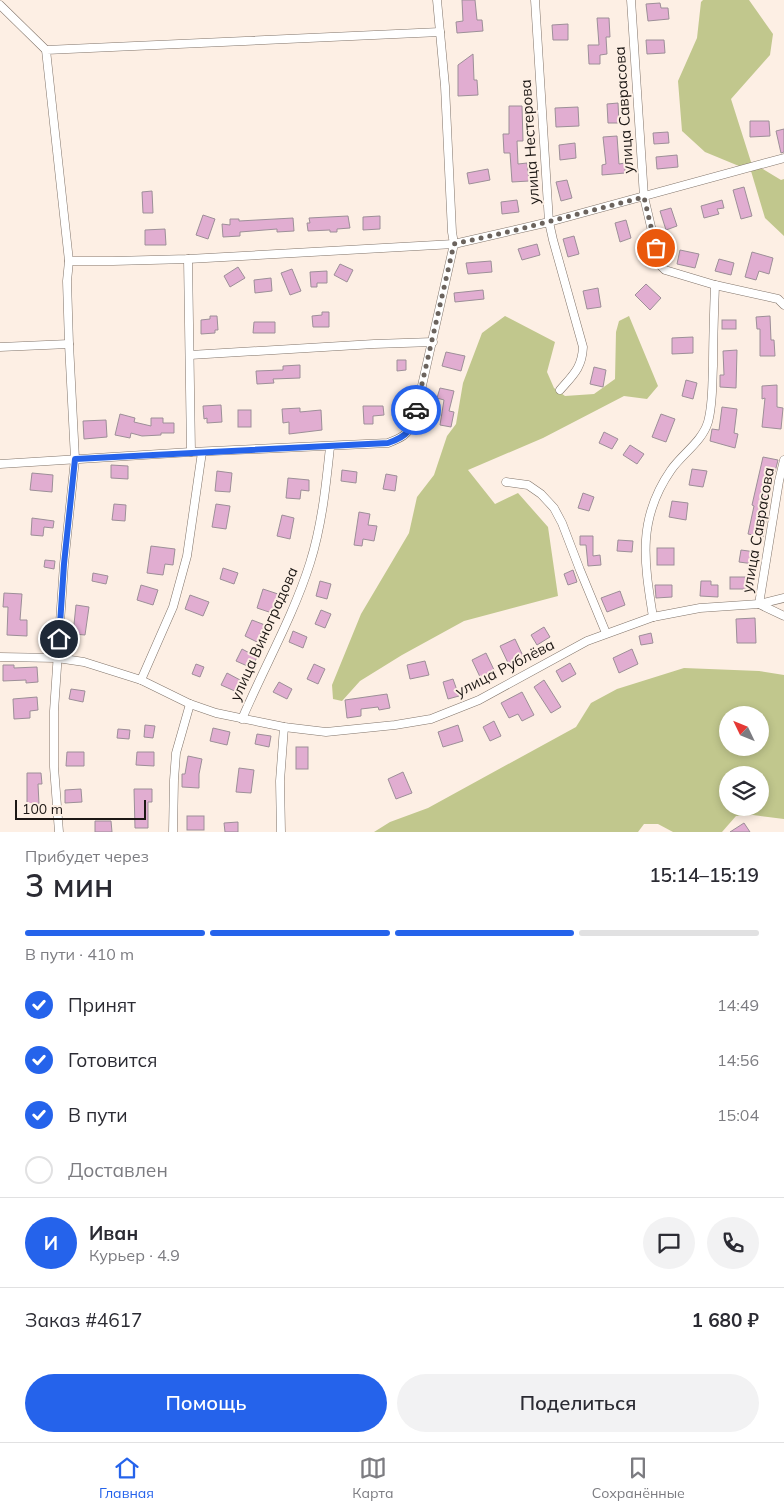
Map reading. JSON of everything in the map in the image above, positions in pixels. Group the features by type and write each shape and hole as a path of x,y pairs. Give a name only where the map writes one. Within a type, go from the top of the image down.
{"street":[{"path":"0,464 191,452 388,443 403,438 409,432 414,421 433,342 454,244 445,86 437,0"},
{"name":"улица Нестерова","path":"536,0 550,222 553,240 583,347 582,359 578,369 560,390"},
{"name":"улица Саврасова","path":"631,0 644,197 660,265 665,270 715,286 778,299 784,305"},
{"path":"0,5 46,50 69,261 67,281 75,459 64,564 54,711 54,767 58,832"},
{"path":"46,50 440,32"},
{"path":"69,261 113,262 188,259 454,244 550,222 784,158"},
{"path":"188,259 191,452"},
{"path":"653,616 645,548 646,528 650,509 658,489 672,469 701,436 707,424 712,404 715,286"},
{"path":"190,355 433,342"},
{"path":"0,347 69,344"},
{"name":"улица Виноградова","path":"242,719 295,605 311,561 325,495 330,446"},
{"path":"141,680 172,607 186,556 202,452"},
{"name":"улица Саврасова","path":"759,604 784,460"},
{"path":"506,482 528,485 541,494 554,508 562,522 606,633"},
{"name":"улица Рублёва","path":"0,657 57,658 103,667 141,680 190,704 216,713 284,728 326,732 396,725 431,719 479,700 562,654 606,633 653,616 700,608 759,604 784,598"},
{"path":"759,604 784,616"},
{"path":"173,832 176,753 190,704"},
{"path":"281,832 280,781 284,728"}],"green space":[{"path":"703,0 749,0 773,34 770,55 731,99 751,162 781,180 784,179 784,236 765,218 751,171 705,152 682,131 678,81 697,38 701,2"},
{"path":"505,316 555,342 547,372 554,388 565,396 594,394 615,379 616,332 619,321 629,316 658,386 647,399 624,396 543,438 468,470 495,504 518,493 548,527 558,596 464,621 402,655 360,681 342,701 333,699 332,685 361,614 409,533 417,497 434,475 447,436 456,424 463,383 482,333"},
{"path":"684,668 759,671 784,675 784,819 761,816 769,816 769,766 719,766 719,816 736,816 722,832 673,832 658,824 644,824 638,832 374,832 390,822 428,808 576,727 591,703 617,689"}],"building":[{"path":"462,0 475,0 477,20 482,20 483,31 457,33 456,22 463,21"},
{"path":"660,3 661,8 668,8 669,19 648,21 646,4"},
{"path":"597,18 609,18 610,37 606,37 607,54 600,55 600,64 589,64 588,45 599,45"},
{"path":"568,24 568,40 553,40 552,25"},
{"path":"646,40 664,40 665,53 647,54"},
{"path":"473,54 474,80 477,80 478,95 458,96 458,65"},
{"path":"618,103 619,123 608,123 607,104"},
{"path":"509,106 522,106 523,141 517,141 518,164 527,163 529,181 512,182 510,153 504,153 503,134 509,134"},
{"path":"578,107 579,126 556,127 555,108"},
{"path":"750,121 769,121 770,136 750,137"},
{"path":"784,129 784,152 781,153 776,131"},
{"path":"668,132 669,143 654,144 653,133"},
{"path":"617,136 619,164 625,163 625,173 602,175 602,165 606,164 603,137"},
{"path":"575,143 576,158 560,160 559,145"},
{"path":"677,155 678,167 657,169 656,157"},
{"path":"488,169 490,180 469,184 467,173"},
{"path":"567,180 572,198 561,201 556,182"},
{"path":"744,187 752,216 741,219 733,190"},
{"path":"152,191 153,213 143,213 142,192"},
{"path":"517,200 519,212 502,214 501,202"},
{"path":"722,200 724,208 717,209 719,214 704,218 701,206"},
{"path":"671,208 677,226 666,230 660,211"},
{"path":"203,215 215,219 208,239 196,235"},
{"path":"348,216 350,228 337,229 337,232 330,232 330,230 308,231 307,223 310,223 309,218"},
{"path":"380,216 380,229 363,230 363,217"},
{"path":"293,218 294,231 277,232 277,229 240,232 240,236 223,237 222,224 230,225 230,219 239,219 239,221"},
{"path":"626,220 631,238 620,242 615,223"},
{"path":"165,229 166,245 145,245 145,230"},
{"path":"574,236 579,254 568,257 563,239"},
{"path":"537,244 540,255 522,260 518,249"},
{"path":"680,250 699,254 695,268 677,264"},
{"path":"752,252 773,258 769,274 759,271 756,280 745,277"},
{"path":"719,259 734,263 731,275 715,271"},
{"path":"491,261 492,272 468,274 466,263"},
{"path":"340,264 353,270 347,282 334,275"},
{"path":"238,267 245,278 230,287 224,276"},
{"path":"292,269 301,291 290,295 281,273"},
{"path":"327,271 327,283 317,283 317,287 311,287 310,272"},
{"path":"271,278 272,291 255,293 254,280"},
{"path":"646,284 661,298 650,310 635,295"},
{"path":"598,288 601,307 587,309 583,291"},
{"path":"483,290 484,299 455,302 454,293"},
{"path":"322,312 329,312 329,327 313,327 312,316 322,315"},
{"path":"210,316 217,316 218,330 215,330 215,333 201,334 201,320 210,319"},
{"path":"770,316 771,340 774,340 775,356 760,356 760,329 757,329 756,317"},
{"path":"722,320 736,320 736,329 722,329"},
{"path":"254,322 275,322 275,333 253,333"},
{"path":"693,337 693,353 672,354 672,338"},
{"path":"737,350 736,388 720,387 720,375 724,375 723,351"},
{"path":"446,352 465,356 461,371 442,366"},
{"path":"397,360 406,360 406,370 397,371"},
{"path":"300,365 300,378 273,379 274,383 257,384 256,371 283,370 283,366"},
{"path":"594,367 606,370 603,387 590,384"},
{"path":"686,380 697,383 693,399 682,396"},
{"path":"777,385 777,407 783,408 781,429 762,427 765,398 762,399 762,386"},
{"path":"440,388 454,391 449,411 454,412 451,427 440,425 444,400 437,398"},
{"path":"221,405 222,422 207,423 207,418 204,419 203,406"},
{"path":"363,406 383,406 384,415 373,416 373,424 364,424"},
{"path":"722,407 737,409 734,433 738,434 735,448 710,441 712,429 719,430"},
{"path":"300,408 300,412 321,410 322,430 289,434 289,422 283,423 282,409"},
{"path":"238,410 251,410 251,427 238,427"},
{"path":"120,414 135,418 134,422 151,426 151,418 163,418 163,423 174,423 174,433 142,436 131,433 130,438 115,435"},
{"path":"661,414 675,419 666,442 652,437"},
{"path":"106,420 107,437 84,439 83,421"},
{"path":"604,432 618,439 612,449 599,443"},
{"path":"630,445 644,454 637,464 623,455"},
{"path":"763,457 778,460 763,521 766,521 763,537 748,534 754,506 752,505"},
{"path":"111,465 128,466 128,479 111,478"},
{"path":"692,469 707,471 703,487 689,485"},
{"path":"342,470 357,472 356,483 341,481"},
{"path":"217,471 232,473 230,492 215,491"},
{"path":"32,473 53,475 52,492 30,490"},
{"path":"386,474 397,476 395,491 383,489"},
{"path":"288,478 309,480 309,491 301,490 300,499 286,498"},
{"path":"583,493 594,497 589,511 578,508"},
{"path":"672,501 688,503 686,520 669,517"},
{"path":"114,504 126,505 125,521 112,520"},
{"path":"216,504 230,506 226,529 212,527"},
{"path":"359,512 370,514 368,525 377,526 374,541 363,539 362,546 354,545"},
{"path":"282,515 294,518 290,539 277,536"},
{"path":"32,518 54,521 53,528 44,527 43,536 31,535"},
{"path":"580,536 593,536 593,556 600,555 601,565 588,566 586,545 580,545"},
{"path":"618,540 633,541 632,552 617,551"},
{"path":"151,546 175,549 173,565 165,564 163,575 147,573"},
{"path":"657,548 674,548 674,565 657,565"},
{"path":"741,550 756,552 754,564 739,562"},
{"path":"45,560 55,561 54,569 44,567"},
{"path":"223,568 238,573 234,584 220,579"},
{"path":"573,570 577,582 568,585 564,574"},
{"path":"93,573 108,576 106,584 92,581"},
{"path":"730,577 746,577 746,589 730,589"},
{"path":"320,581 331,584 327,599 316,596"},
{"path":"701,581 711,581 711,585 718,585 718,597 700,596"},
{"path":"141,585 158,590 153,605 137,600"},
{"path":"655,585 672,585 672,597 656,598"},
{"path":"263,589 278,594 272,613 257,608"},
{"path":"620,591 625,605 607,612 601,598"},
{"path":"4,593 22,594 20,620 27,620 27,636 7,635 8,607 3,607"},
{"path":"190,595 209,602 203,616 185,609"},
{"path":"76,605 89,607 85,635 73,634"},
{"path":"321,610 331,614 325,628 315,624"},
{"path":"755,618 756,643 737,643 736,619"},
{"path":"252,620 265,625 257,642 245,636"},
{"path":"544,627 550,637 537,645 531,635"},
{"path":"293,631 307,637 303,648 289,642"},
{"path":"651,633 653,643 641,645 639,636"},
{"path":"515,639 524,658 509,665 500,646"},
{"path":"242,649 257,657 252,668 236,661"},
{"path":"632,649 638,664 619,673 613,658"},
{"path":"486,653 495,672 481,679 472,660"},
{"path":"425,661 429,675 410,679 407,665"},
{"path":"570,663 576,674 562,682 556,671"},
{"path":"196,664 204,667 200,677 192,674"},
{"path":"314,664 325,669 318,684 307,679"},
{"path":"3,665 14,665 14,668 37,667 38,682 26,683 26,680 3,681"},
{"path":"227,673 242,681 237,692 221,685"},
{"path":"453,679 459,696 448,699 443,682"},
{"path":"544,680 561,707 551,713 534,687"},
{"path":"279,682 292,689 287,699 273,692"},
{"path":"71,689 85,691 83,702 69,699"},
{"path":"522,692 534,715 522,721 518,714 509,718 501,703"},
{"path":"387,694 390,708 379,710 378,707 361,709 361,716 347,718 345,700"},
{"path":"37,697 38,710 30,711 30,718 14,719 13,699"},
{"path":"494,721 501,736 490,741 483,727"},
{"path":"145,725 155,726 153,738 144,737"},
{"path":"458,725 463,741 443,747 438,732"},
{"path":"213,728 230,732 227,745 210,741"},
{"path":"118,729 130,730 129,739 117,738"},
{"path":"257,734 271,736 269,747 255,744"},
{"path":"296,747 308,747 308,769 296,769"},
{"path":"67,752 84,752 84,766 66,766"},
{"path":"137,752 154,752 154,766 136,765"},
{"path":"188,756 202,759 199,788 182,787 182,774 185,774"},
{"path":"239,768 254,770 251,793 236,792"},
{"path":"403,772 412,793 396,799 388,779"},
{"path":"27,773 41,773 42,784 38,784 39,804 27,805"},
{"path":"81,789 82,802 65,803 65,790"},
{"path":"134,789 152,789 152,802 148,802 148,828 135,828"},
{"path":"187,816 204,816 204,830 187,830"},
{"path":"95,821 111,821 112,832 95,832"},
{"path":"238,822 238,832 225,832 224,823"},
{"path":"744,823 750,832 730,832"}],"way so far":[{"path":"416,410 454,244 550,222 644,197 656,248"}],"route":[{"path":"59,639 64,564 75,459 388,443 403,438 409,432 416,410"}]}
